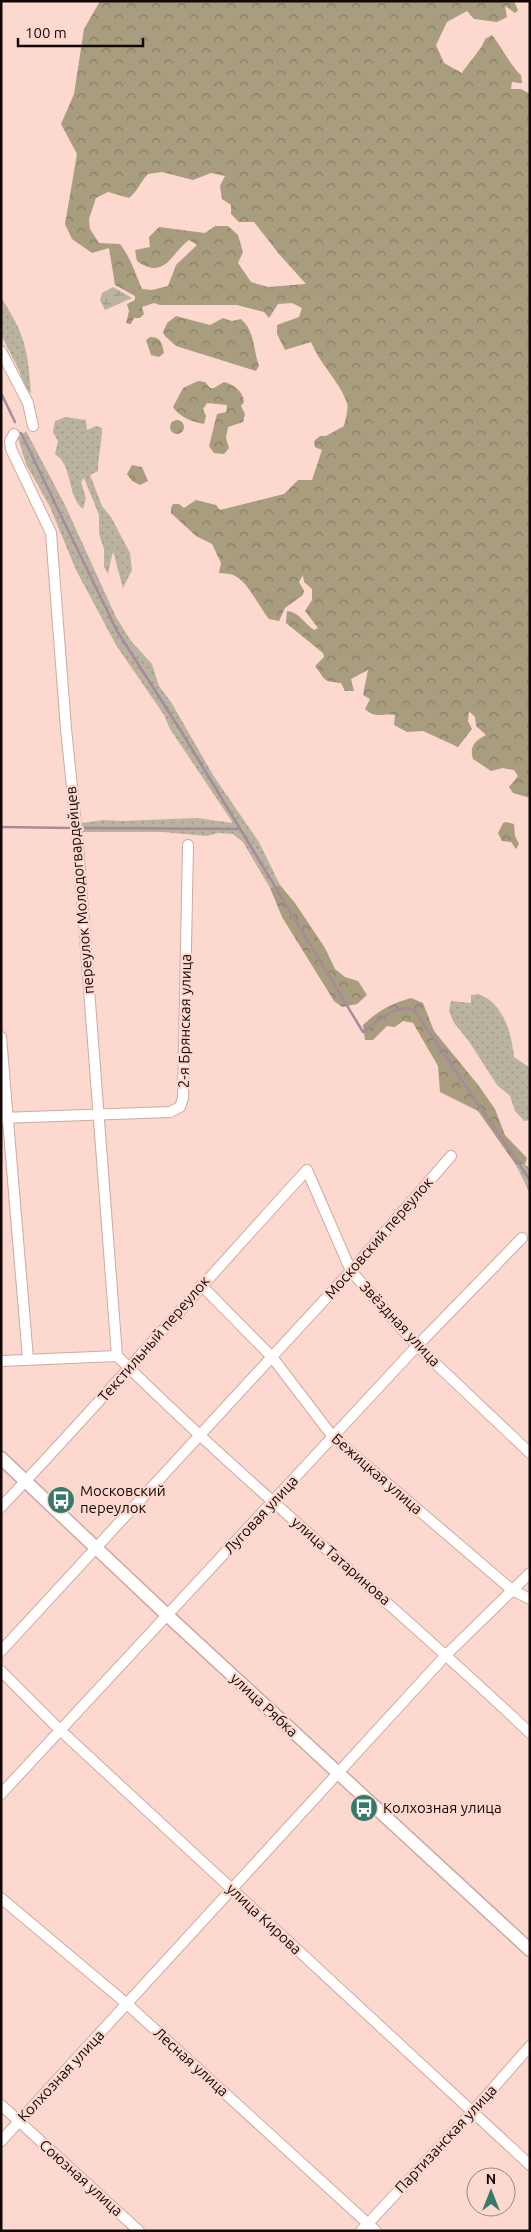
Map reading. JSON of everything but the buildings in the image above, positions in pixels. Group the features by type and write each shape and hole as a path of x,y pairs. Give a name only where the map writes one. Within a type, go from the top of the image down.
{"main road":[{"name":"улица Рябка","path":"1,1458 167,1615 530,1950"}],"street":[{"path":"1,351 28,403 33,426"},
{"name":"переулок Молодогвардейцев","path":"14,434 10,441 11,449 50,526 53,542 66,729 78,844 117,1356"},
{"name":"2-я Брянская улица","path":"4,1118 170,1112 180,1106 184,1098 188,844"},
{"path":"1,1037 4,1118 28,1359"},
{"name":"Московский переулок","path":"1,1651 351,1271 451,1156"},
{"name":"Звёздная улица","path":"307,1170 351,1271 418,1346 530,1453"},
{"name":"Текстильный переулок","path":"1,1507 130,1368 201,1285 307,1170"},
{"name":"Луговая улица","path":"1,1794 418,1346 522,1238"},
{"name":"Бежицкая улица","path":"201,1285 272,1357 333,1437 512,1590 530,1599"},
{"path":"1,1361 117,1356"},
{"name":"улица Татаринова","path":"117,1356 273,1501 446,1654 530,1734"},
{"name":"Колхозная улица","path":"1,2141 446,1654 530,1573"},
{"name":"улица Кирова","path":"1,1671 60,1730 530,2165"},
{"name":"Лесная улица","path":"1,1898 127,2004 364,2227 376,2231"},
{"name":"Партизанская улица","path":"364,2227 473,2111 530,2046"},
{"name":"Союзная улица","path":"1,2105 139,2231"}],"green space":[{"path":"100,1 514,1 518,10 515,13 505,6 507,17 497,22 474,19 467,11 447,22 436,45 444,63 462,73 485,39 492,35 521,75 522,83 512,82 511,89 521,89 530,94 530,798 513,793 509,787 518,776 514,770 503,768 491,771 473,759 472,747 479,739 486,735 476,726 475,717 469,711 468,721 472,729 458,747 423,731 407,732 394,725 395,715 376,715 365,709 370,699 363,695 368,670 351,679 354,691 345,691 341,683 326,680 315,666 324,657 323,653 286,623 287,611 298,616 314,630 318,628 305,611 312,600 312,589 304,582 303,575 299,582 304,591 303,595 285,608 279,621 269,619 240,579 232,574 219,573 221,563 212,544 196,536 171,513 173,504 179,504 184,508 196,500 216,505 220,510 284,494 298,480 312,480 322,450 315,447 314,441 320,436 326,436 344,426 347,405 340,388 311,342 285,350 277,334 277,325 299,317 302,308 292,303 278,304 269,318 264,312 237,305 160,305 154,303 142,307 144,314 140,318 134,318 131,324 126,323 129,311 127,304 135,300 135,296 115,285 109,248 92,253 72,239 65,224 77,154 61,124 74,94 84,29","holes":["162,172 193,180 211,173 225,176 220,186 222,199 231,205 231,214 239,222 254,222 306,284 268,287 251,282 238,263 243,252 238,235 228,226 215,226 205,233 159,227 149,237 150,247 135,250 137,261 154,268 161,267 189,240 197,245 176,265 168,286 152,290 142,289 130,260 120,244 99,243 90,229 89,219 96,198 108,192 129,198 148,174"]},
{"path":"113,287 132,298 105,310 100,300 102,293"},
{"path":"1,298 9,310 24,343 31,393 25,387 19,370 1,335"},
{"path":"176,316 210,325 223,318 232,321 241,319 249,329 253,341 259,366 256,371 176,346 163,332 167,323"},
{"path":"150,337 159,339 162,344 164,353 159,357 151,355 146,340"},
{"path":"198,381 205,382 210,388 214,388 224,382 234,386 242,395 244,402 241,406 245,414 243,422 228,427 226,438 229,448 224,454 214,453 209,446 217,414 226,412 227,405 207,403 203,409 206,416 204,424 179,414 173,407 183,388"},
{"path":"65,417 86,420 87,430 96,426 102,428 98,471 90,475 102,506 111,517 130,553 132,570 123,588 113,551 108,574 104,567 104,549 99,534 99,515 84,478 81,482 86,498 83,509 74,496 65,466 55,454 58,441 53,432 55,421"},
{"path":"174,420 180,420 184,427 180,434 174,434 170,430 170,424"},
{"path":"26,431 65,505 116,617 131,641 152,664 159,686 171,702 213,775 259,842 280,885 270,888 243,842 233,834 218,833 207,836 163,832 82,832 82,823 103,820 197,818 233,823 170,729 164,715 116,645 76,570 50,507 26,464 18,438"},
{"path":"132,465 142,467 148,481 140,485 132,481 127,474"},
{"path":"503,823 514,824 515,836 519,844 516,849 511,842 502,841 498,833"},
{"path":"280,885 295,903 325,948 335,969 345,977 358,981 367,995 357,1004 342,1007 334,1001 282,917 270,888"},
{"path":"478,994 487,998 500,1011 508,1029 514,1057 530,1068 530,1120 524,1121 515,1111 510,1096 497,1085 468,1040 454,1023 449,1011 451,1001 471,1003 471,995"},
{"path":"411,998 423,1003 434,1031 479,1086 495,1109 505,1135 527,1158 525,1164 516,1165 478,1111 440,1092 438,1066 413,1023 403,1021 395,1027 387,1026 373,1040 365,1040 363,1025 385,1008"},
{"path":"525,1164 530,1169 530,1194 516,1165"}],"waterway":[{"path":"1,393 15,422"},
{"path":"21,433 117,631 181,731 363,1032 394,1011 407,1008 414,1010 530,1180"},
{"path":"1,827 72,828"},
{"path":"82,828 240,829"}],"place":[{"name":"Московский переулок","path":"61,1500"},
{"name":"Колхозная улица","path":"364,1808"}]}
